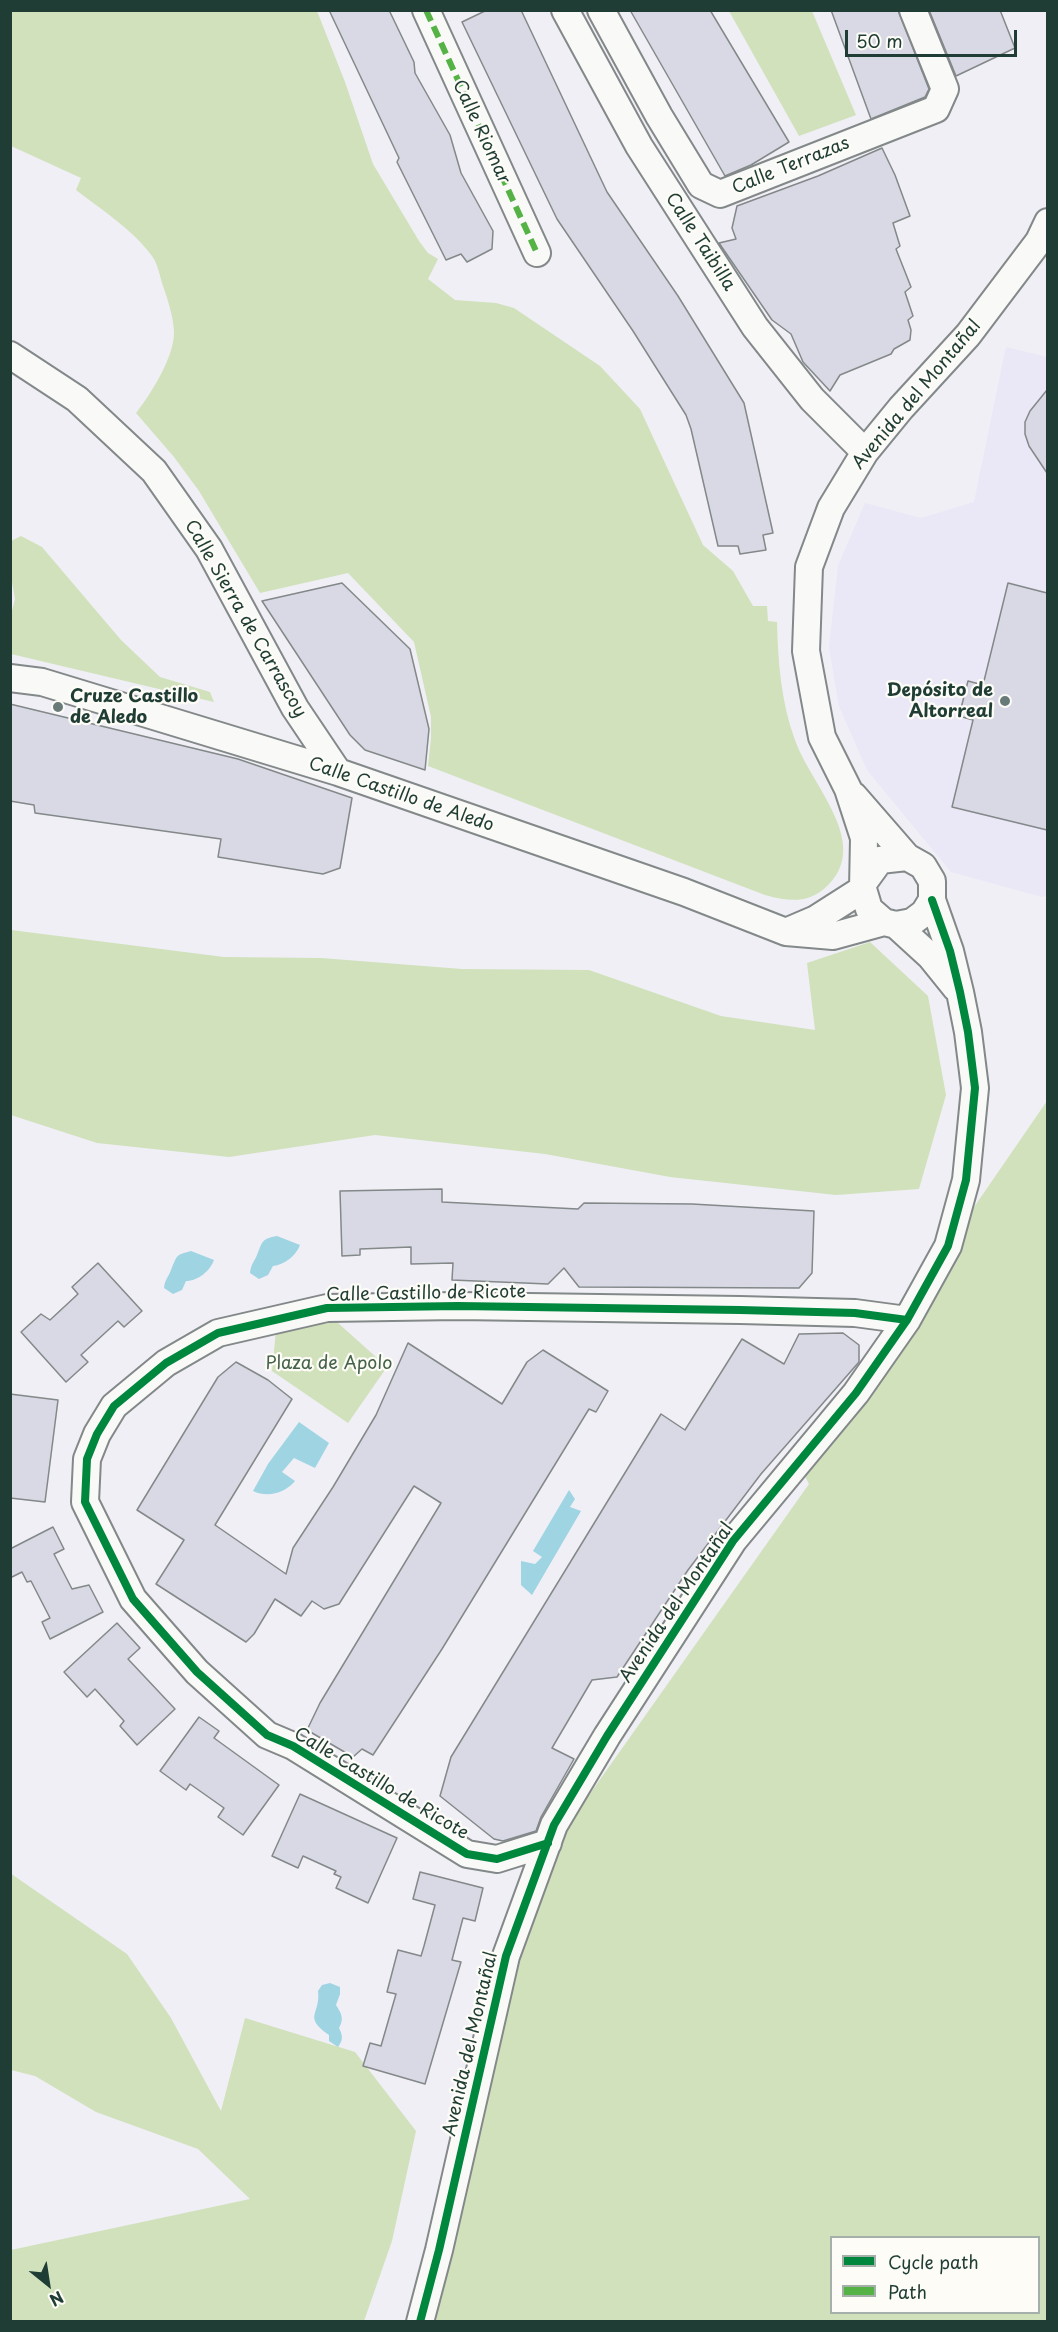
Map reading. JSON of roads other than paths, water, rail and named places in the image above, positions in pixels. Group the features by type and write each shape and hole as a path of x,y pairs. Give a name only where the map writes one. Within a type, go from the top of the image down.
{"street":[{"name":"Calle Riomar","path":"426,10 537,253"},
{"name":"Calle Taibilla","path":"565,10 639,146 755,327 812,399 865,452"},
{"name":"Calle Terrazas","path":"601,10 659,117 701,185 720,194 936,109 945,88 912,10"},
{"name":"Avenida del Montañal","path":"864,885 864,838 848,789 822,737 806,651 809,567 831,508 865,452 901,408 968,335 1039,241 1047,222"},
{"name":"Calle Sierra de Carrascoy","path":"10,355 77,399 154,471 209,549 295,708 338,772"},
{"name":"Calle Castillo de Aledo","path":"10,678 42,682 338,772 684,892 786,932 834,936 890,923"},
{"name":"Avenida del Montañal","path":"848,789 907,857"},
{"path":"786,932 816,919 864,885 880,860 907,857 923,866 932,881 932,900 924,913 912,922 890,923 868,909 864,885"},
{"name":"Avenida del Montañal","path":"420,2322 439,2250 506,1956 554,1825 607,1737 733,1541 856,1393 907,1320 948,1246 966,1180 975,1088 960,992 950,951 932,900"},
{"name":"Avenida del Montañal","path":"890,923 931,957 960,992"},
{"name":"Calle Castillo de Ricote","path":"548,1843 497,1859 467,1854 292,1746 267,1735 196,1672 133,1599 85,1502 87,1459 97,1434 114,1406 166,1363 218,1333 327,1308 458,1306 740,1310 855,1313 907,1320"}],"water":[{"path":"277,1236 300,1245 289,1259 273,1266 268,1275 259,1279 250,1273 252,1265 263,1241"},
{"path":"191,1251 214,1260 203,1275 186,1281 182,1290 173,1294 164,1288 166,1280 177,1257"},
{"path":"299,1422 329,1443 315,1468 294,1458 282,1472 295,1481 291,1485 270,1494 253,1491 268,1464"},
{"path":"569,1490 575,1499 570,1507 581,1511 532,1595 521,1585 521,1561 535,1564 542,1557 533,1551"},
{"path":"330,1983 340,1987 336,2005 342,2017 339,2028 342,2038 338,2047 329,2041 329,2035 314,2019 318,1991 322,1985"}],"place":[{"name":"Depósito de Altorreal","path":"1005,701"},
{"name":"Cruze Castillo de Aledo","path":"58,707"}],"park label":[{"name":"Plaza de Apolo","path":"329,1364"}]}
